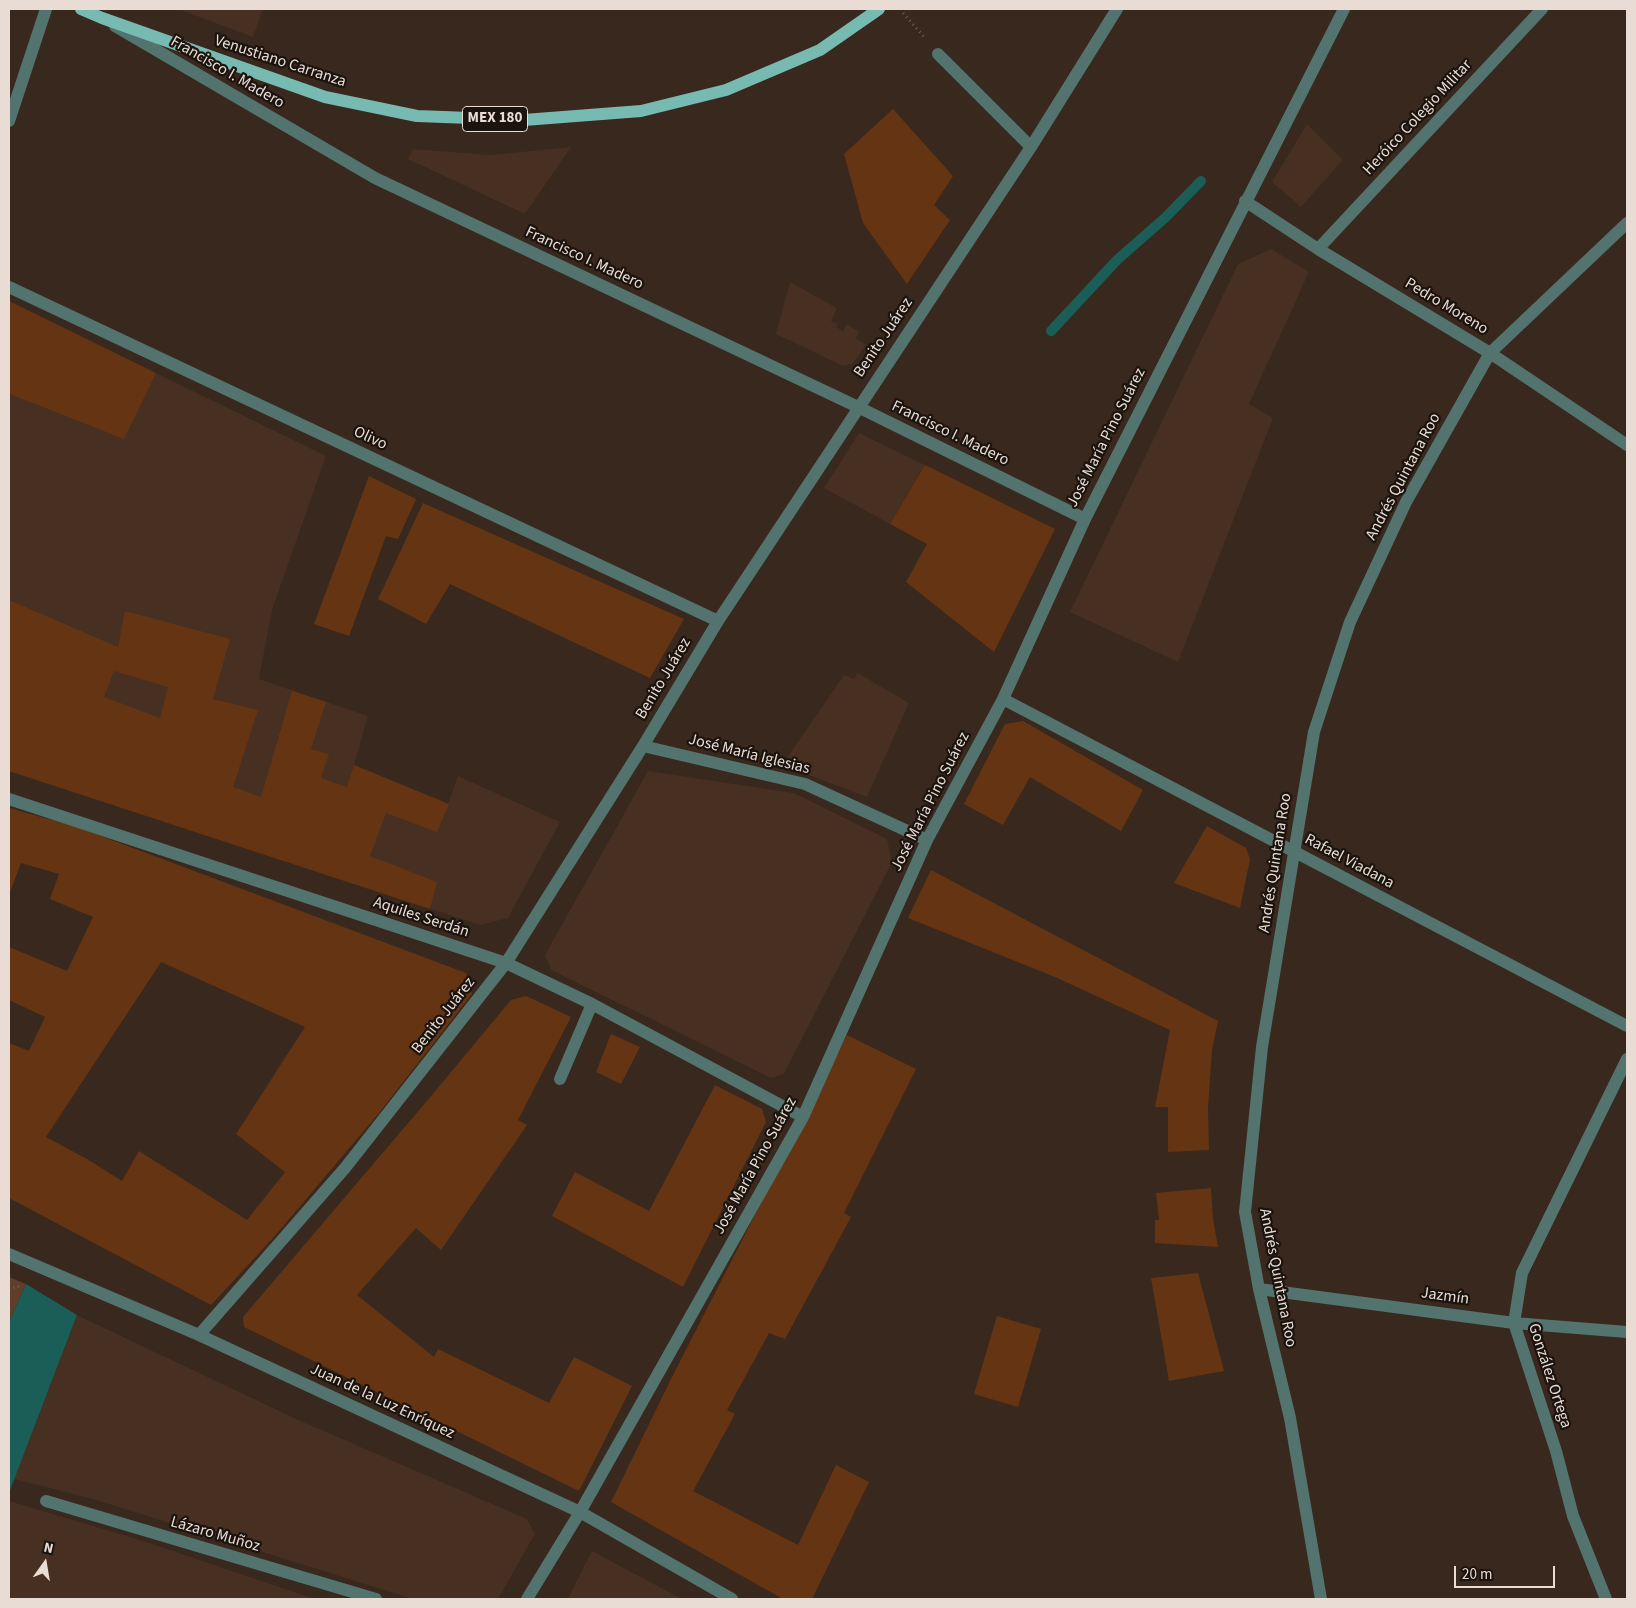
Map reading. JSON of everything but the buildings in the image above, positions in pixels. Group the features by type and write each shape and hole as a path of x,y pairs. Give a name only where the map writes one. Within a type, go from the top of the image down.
{"main road":[{"name":"Francisco I. Madero","path":"81,9 102,18"},
{"name":"Venustiano Carranza","path":"102,18 325,97 417,116 524,120 641,111 726,90 820,50 879,9"}],"street":[{"path":"9,121 46,9"},
{"name":"Benito Juárez","path":"199,1335 345,1168 506,963 642,746 718,620 1031,147 1116,9"},
{"name":"José María Pino Suárez","path":"527,1599 580,1512 803,1117 928,840 1003,699 1085,519 1344,9"},
{"name":"Heróico Colegio Militar","path":"1318,249 1542,9"},
{"name":"Francisco I. Madero","path":"102,18 375,178 858,407 1085,519"},
{"path":"938,54 1031,147"},
{"name":"Pedro Moreno","path":"1245,201 1318,249 1490,353 1627,446"},
{"name":"Andrés Quintana Roo","path":"1322,1599 1290,1418 1259,1289 1245,1212 1262,1047 1314,732 1350,622 1406,502 1490,353 1627,223"},
{"name":"Olivo","path":"9,287 718,620"},
{"name":"Rafael Viadana","path":"1003,699 1627,1026"},
{"name":"José María Iglesias","path":"642,746 806,784 928,840"},
{"name":"Aquiles Serdán","path":"9,800 506,963 592,1004 803,1117"},
{"path":"560,1079 592,1004"},
{"name":"González Ortega","path":"1606,1599 1573,1516 1556,1451 1514,1323 1522,1273 1627,1058"},
{"name":"Juan de la Luz Enríquez","path":"9,1254 199,1335 580,1512 713,1595 732,1599"},
{"name":"Jazmín","path":"1259,1289 1514,1323 1627,1332"},
{"name":"Lázaro Muñoz","path":"46,1501 376,1599"}],"path":[{"path":"900,9 938,54"},
{"path":"9,1290 18,1286 27,1290"}],"shaded area":[{"path":"178,9 263,9 253,37"},
{"path":"1307,124 1343,160 1301,207 1272,182"},
{"path":"571,147 525,214 408,159 413,149 491,155"},
{"path":"1271,249 1309,272 1249,404 1273,418 1178,662 1070,612 1238,264"},
{"path":"790,282 837,308 831,321 838,324 836,327 843,331 847,324 859,332 856,338 866,345 852,364 843,366 776,334"},
{"path":"9,301 326,456 272,610 259,679 368,716 354,765 448,804 458,776 560,822 508,918 480,925 9,771"},
{"path":"859,433 925,465 890,524 824,488"},
{"path":"858,673 909,703 867,797 782,765 844,675 854,679"},
{"path":"648,771 794,793 887,839 892,862 784,1074 771,1078 551,970 545,955"},
{"path":"9,1277 26,1284 9,1322"},
{"path":"77,1315 294,1418 527,1519 535,1534 498,1599 413,1599 93,1499 14,1479"},
{"path":"9,1501 137,1539 315,1599 9,1599"},
{"path":"592,1551 682,1599 568,1599"}],"water":[{"path":"26,1284 77,1315 9,1493 9,1322"}],"waterway":[{"path":"1051,331 1117,260 1166,217 1201,181"}]}
